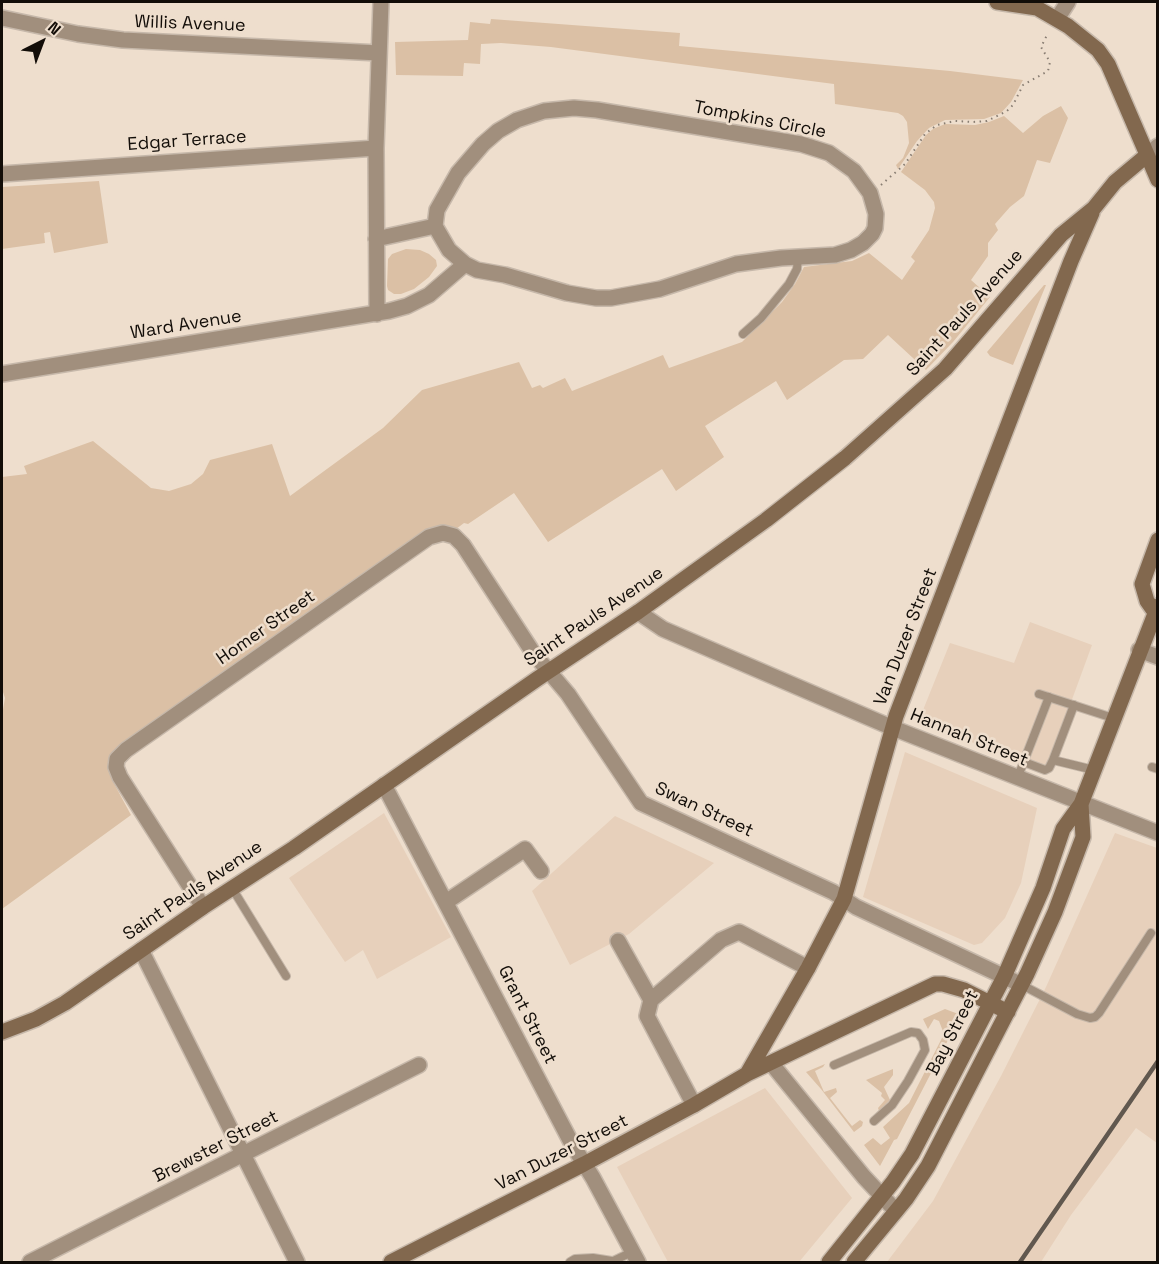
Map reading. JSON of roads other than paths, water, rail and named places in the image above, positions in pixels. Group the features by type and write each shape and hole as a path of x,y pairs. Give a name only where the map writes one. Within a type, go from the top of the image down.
{"main road":[{"path":"997,2 1036,8 1057,19 1093,45 1105,59 1152,151 1158,180"},
{"name":"Saint Pauls Avenue","path":"2,1032 51,1011 638,612 745,535 822,476 930,384 952,362 1061,235 1094,208 1115,182 1152,151"},
{"name":"Van Duzer Street","path":"747,1074 808,968 844,899 892,728 1071,261 1094,208"},
{"name":"Bay Street","path":"829,1263 912,1154 1004,976 1043,888 1063,829 1081,804 1156,609 1147,601 1142,584 1158,540"},
{"name":"Bay Street","path":"855,1263 916,1185 937,1150 1022,985 1055,912 1083,837 1081,804"},
{"name":"Van Duzer Street","path":"391,1263 584,1164 747,1074 935,984 964,990 1008,1012"}],"street":[{"path":"381,2 376,148 377,314 399,309 421,300 465,264"},
{"path":"1057,19 1068,2"},
{"name":"Willis Avenue","path":"2,18 78,34 123,40 379,53"},
{"name":"Tompkins Circle","path":"574,108 801,144 835,156 854,171 870,193 876,214 875,228 868,239 851,250 835,255 798,257 736,264 660,289 611,298 567,293 505,275 477,270 465,264 449,250 435,226 437,210 458,173 475,151 498,131 525,116 544,111 574,108"},
{"name":"Edgar Terrace","path":"2,174 376,148"},
{"path":"376,239 435,226"},
{"name":"Ward Avenue","path":"2,374 377,314"},
{"name":"Swan Street","path":"442,533 454,536 463,545 534,654 568,694 641,803 832,892 865,912 1022,985"},
{"name":"Homer Street","path":"203,907 120,777 116,762 122,753 429,537 442,533"},
{"name":"Hannah Street","path":"638,612 663,630 892,728 1158,833"},
{"path":"1139,650 1158,657"},
{"name":"Grant Street","path":"384,785 572,1144 635,1257"},
{"path":"446,902 525,849 541,871"},
{"path":"694,1105 647,1016 651,1000 721,940 739,932 808,968"},
{"path":"618,941 651,1000"},
{"path":"141,950 297,1263"},
{"path":"771,1063 864,1177 896,1211"},
{"name":"Brewster Street","path":"30,1263 419,1065"}],"lane":[{"path":"743,334 761,318 789,284 797,269 798,257"},
{"path":"1040,694 1113,718"},
{"path":"1017,779 1043,721 1049,697"},
{"path":"1024,762 1045,770 1049,768 1074,705"},
{"path":"1053,760 1094,770"},
{"path":"232,888 286,976"},
{"path":"1022,985 1077,1014 1090,1018 1095,1017 1100,1013 1151,933"},
{"path":"834,1065 911,1032 918,1033 923,1040 925,1050 892,1106 874,1120"},
{"path":"570,1263 575,1259 593,1258 611,1262 635,1257"}],"railway":[{"path":"1020,1262 1158,1061"}]}
